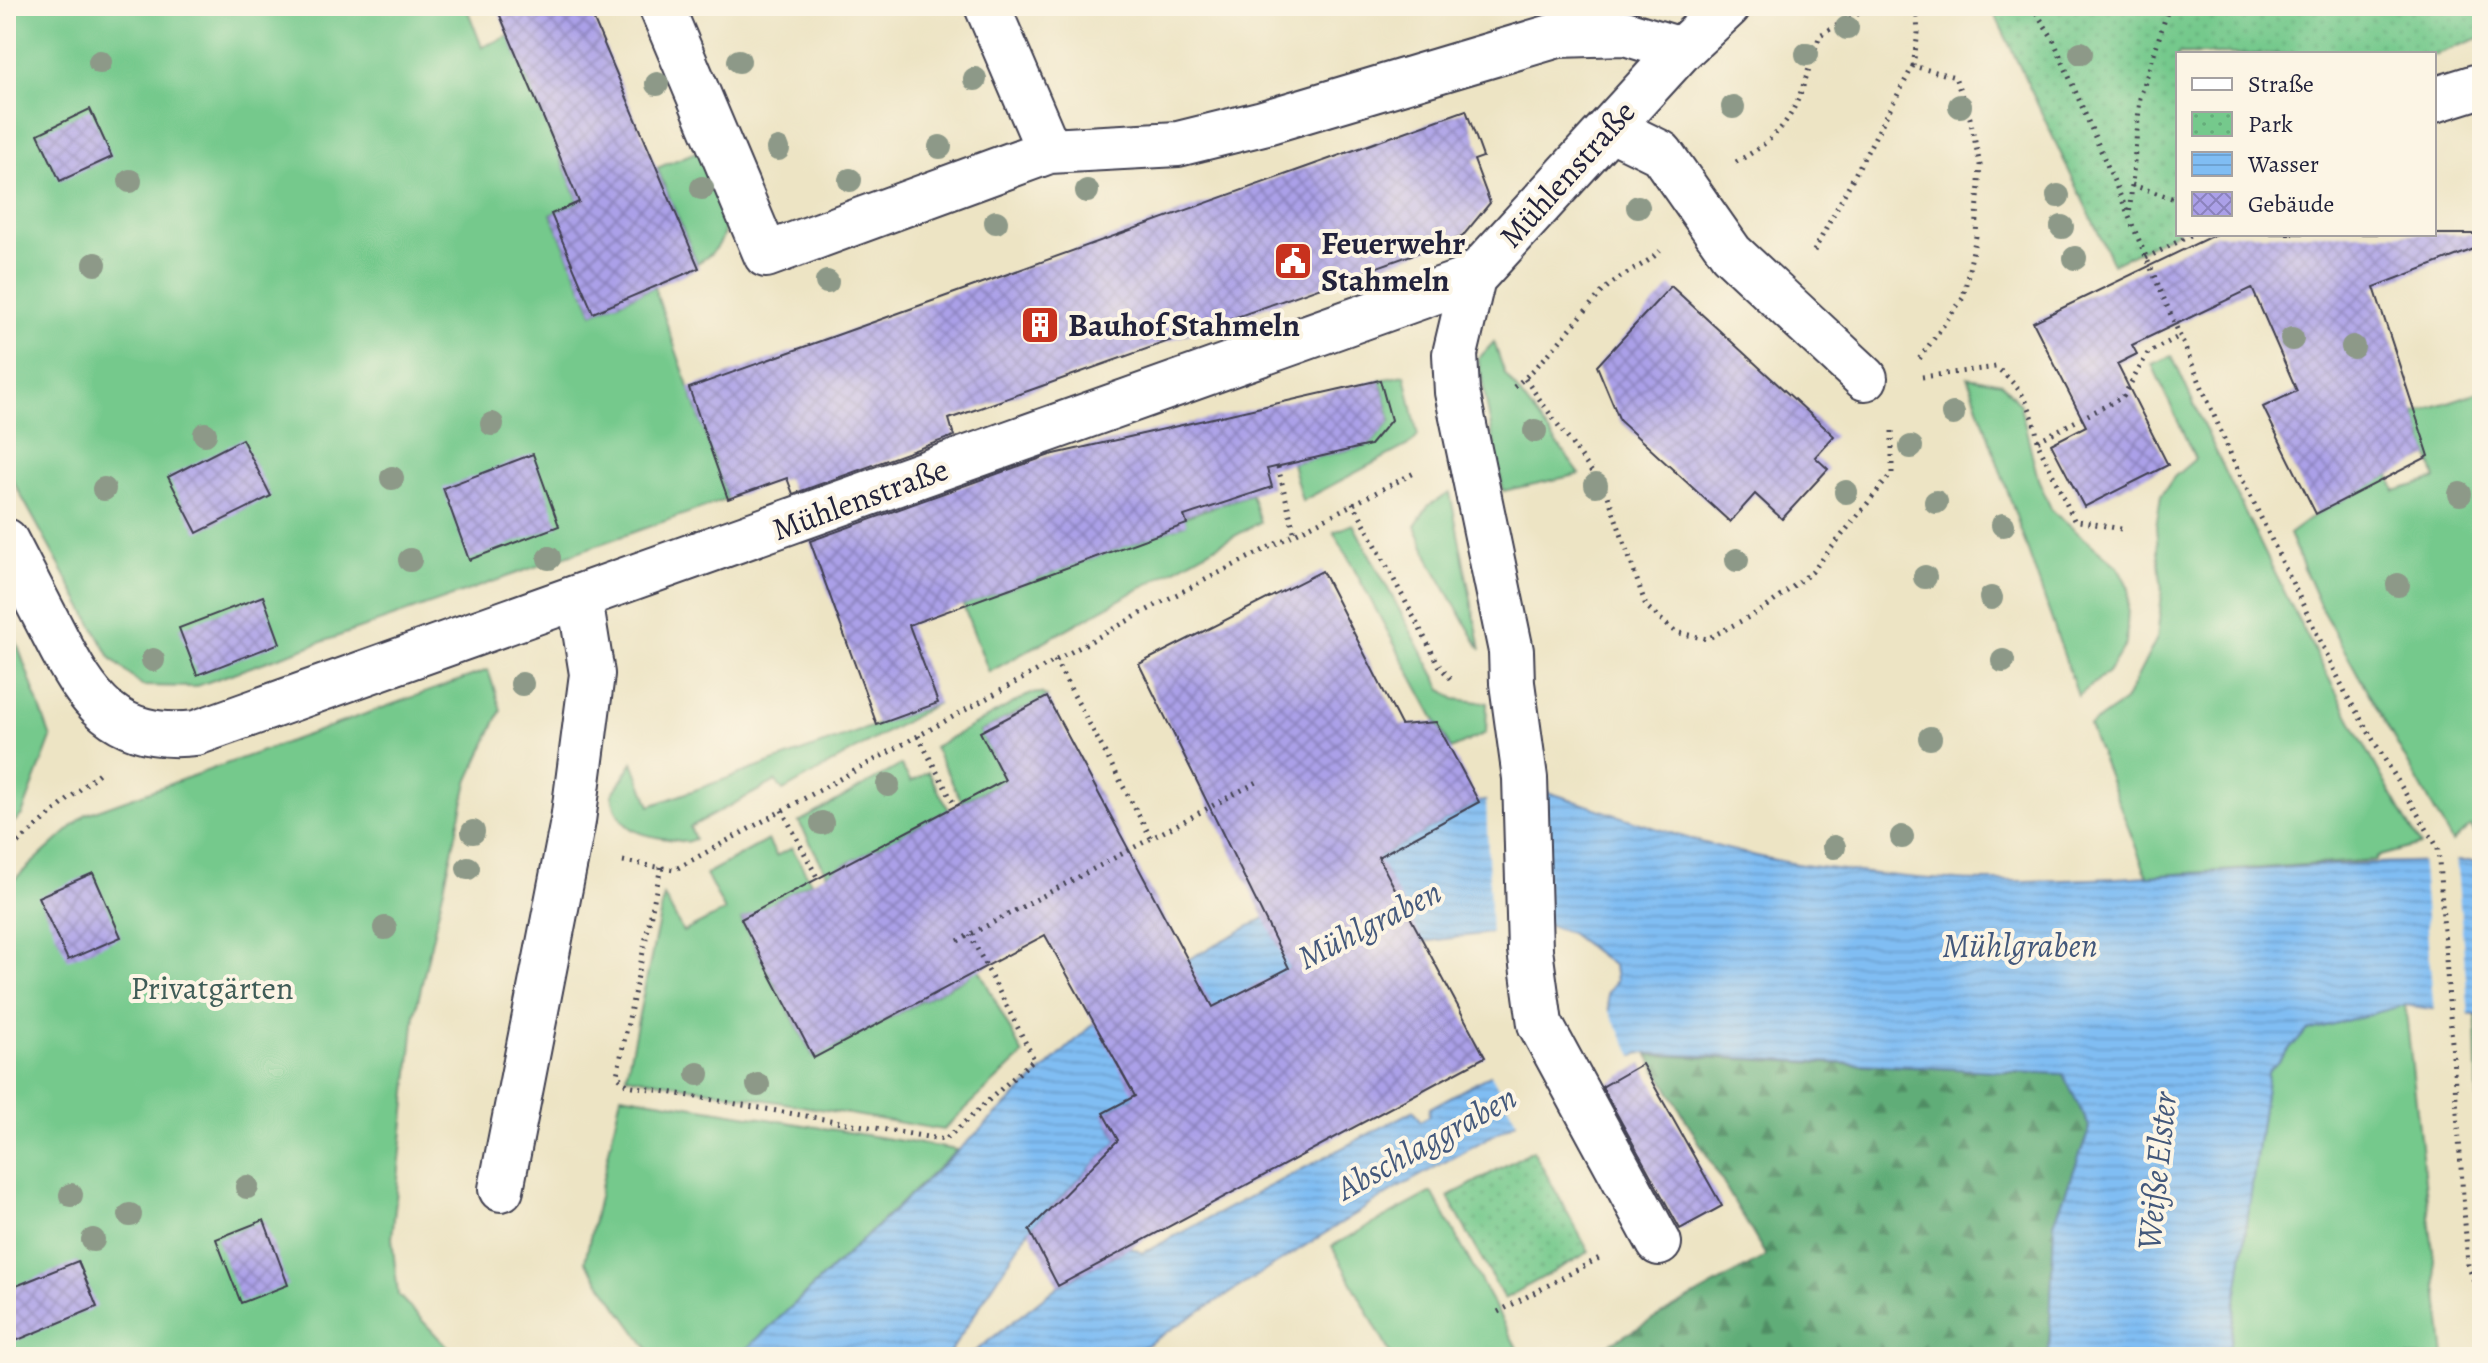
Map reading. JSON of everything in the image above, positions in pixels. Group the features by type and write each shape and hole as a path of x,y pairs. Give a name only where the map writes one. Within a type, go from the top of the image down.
{"street":[{"path":"661,6 766,255 1049,151 1178,144 1263,123 1558,35 1625,33 1681,50"},
{"path":"987,6 1049,151"},
{"name":"Mühlenstraße","path":"120,722 142,732 169,736 196,733 580,599 1473,278 1681,50 1728,6"},
{"path":"2436,99 2482,85"},
{"path":"1610,128 1661,153 1731,253 1865,378"},
{"path":"1473,278 1455,363 1511,651 1512,683 1525,778 1530,950 1540,1024 1659,1243"},
{"path":"6,541 74,674 95,705 120,722"},
{"path":"501,1189 567,852 592,674 580,599"}],"path":[{"path":"1776,294 1805,267 1913,66 1918,33 1916,6"},
{"path":"2032,6 2052,37 2234,462 2347,696 2438,848 2468,1265 2482,1302"},
{"path":"2129,217 2140,98 2169,6"},
{"path":"1911,371 1963,298 1976,236 1980,165 1970,118 1955,77 1913,66"},
{"path":"2132,185 2176,199"},
{"path":"2146,258 2189,236"},
{"path":"2038,441 2123,397 2148,353 2180,336"},
{"path":"1917,379 1996,367 2017,385 2032,408 2038,441 2074,520 2121,529"},
{"path":"1525,379 1607,493 1646,606 1675,632 1707,639 1764,609 1812,572 1853,524 1892,473 1894,445 1890,415"},
{"path":"567,852 674,870 1294,531 1469,446"},
{"path":"1278,467 1294,531"},
{"path":"1353,502 1440,667 1458,687"},
{"path":"1055,660 1151,838"},
{"path":"6,853 99,773 120,722"},
{"path":"918,736 955,806"},
{"path":"958,941 1259,781"},
{"path":"782,810 818,879"},
{"path":"661,867 617,1075 627,1085 945,1140 1034,1059 970,935"},
{"path":"1498,1312 1603,1255 1596,1242"}],"green space":[{"path":"6,6 466,6 482,47 509,36 579,202 551,214 593,313 654,287 728,499 194,687 142,686 110,657 6,468"},
{"path":"1991,6 2482,6 2482,37 2436,54 2176,52 2176,232 2113,264"},
{"path":"698,151 719,197 725,226 713,252 697,263 657,168"},
{"path":"1494,342 1505,374 1580,474 1503,491 1478,359"},
{"path":"2172,356 2290,604 2420,845 2376,857 2376,860 2147,876 2089,726 2125,701 2157,638 2162,593 2156,527 2161,496 2174,477 2195,459 2152,364"},
{"path":"1405,375 1418,436 1412,443 1302,501 1292,463 1370,445 1391,420 1380,380"},
{"path":"1968,377 2002,383 2020,405 2038,479 2052,511 2118,567 2129,588 2126,644 2108,672 2078,696"},
{"path":"2482,391 2482,846 2471,826 2452,842 2322,610 2289,534 2316,514 2390,475 2395,491 2436,479 2415,413"},
{"path":"1450,493 1481,650 1432,565 1415,526 1429,505"},
{"path":"1251,494 1260,522 989,672 963,605 1186,524 1184,517"},
{"path":"1353,524 1442,689 1455,699 1487,703 1486,733 1451,749 1334,532"},
{"path":"6,613 51,738 22,815 6,829"},
{"name":"Privatgärten","path":"488,670 501,710 468,782 415,1014 392,1238 398,1295 457,1357 6,1357 6,887 86,814"},
{"path":"1041,693 1047,697 980,732 1005,780 962,802 934,747 1030,694"},
{"path":"938,703 783,791 776,781 690,827 695,839 686,842 638,832 621,820 616,809 612,795 633,762 650,806"},
{"path":"901,765 911,782 928,772 949,810 827,874 799,822"},
{"path":"768,840 776,856 792,848 811,882 741,920 814,1058 969,976 976,963 1023,1055 943,1130 626,1076 664,896 683,932 725,911 706,874"},
{"path":"2405,1005 2445,1357 2228,1357 2268,1072 2307,1031"},
{"path":"2476,1014 2482,1016 2482,1218 2480,1213"},
{"path":"1648,1055 2063,1074 2090,1128 2054,1223 2049,1357 1586,1357 1766,1256"},
{"path":"621,1095 957,1150 738,1357 654,1357 585,1261"},
{"path":"1533,1150 1589,1252 1504,1299 1448,1197"},
{"path":"1432,1192 1522,1357 1392,1357 1332,1246"}],"water":[{"path":"1545,791 1680,836 1748,854 1783,862 1881,875 1966,881 2049,880 2358,864 2482,861 2482,1016 2405,1005 2307,1031 2268,1072 2228,1357 2049,1357 2054,1223 2090,1128 2063,1074 1640,1053 1391,1192 1127,1357 968,1357 1058,1286 1129,1247 1143,1253 1414,1110 1420,1121 1429,1116 1430,1108 1609,1010 1607,994 1616,981 1614,966 1570,933 1547,925 1423,942 1104,1113 1118,1140 1029,1230 947,1357 738,1357 1126,993 1479,802"}],"pier":[{"path":"1545,787 1547,930 1491,938 1486,796"},
{"path":"2421,856 2456,856 2469,1017 2434,1013"},
{"path":"1604,1003 1635,1059 1518,1124 1489,1071 1605,1007"}],"building":[{"path":"496,6 588,6 699,268 593,313 551,214 579,202"},
{"path":"90,109 112,157 60,181 38,134"},
{"path":"1466,110 1483,157 1474,160 1490,203 1462,237 949,419 954,436 793,494 787,478 728,499 689,388"},
{"path":"2482,234 2482,246 2374,287 2429,456 2316,514 2263,407 2297,391 2252,288 2132,345 2137,354 2117,364 2168,465 2084,507 2051,444 2086,426 2033,322 2212,236"},
{"path":"1671,286 1834,436 1815,457 1828,469 1782,519 1755,494 1730,522 1620,421 1597,366"},
{"path":"1380,380 1391,420 1370,445 1267,469 1272,487 1184,516 1187,524 909,625 938,703 877,725 810,541 1050,455"},
{"path":"242,439 271,496 197,533 168,477"},
{"path":"533,454 559,526 469,560 443,488"},
{"path":"1322,571 1401,725 1436,722 1479,802 1378,857 1485,1057 1058,1286 1029,1230 1118,1140 1103,1113 1135,1096 1045,935 814,1058 741,919 1005,780 980,732 1047,697 1213,1007 1289,968 1139,664"},
{"path":"263,596 280,643 197,675 179,628"},
{"path":"93,873 121,937 68,960 38,897"},
{"path":"1642,1064 1722,1206 1680,1229 1602,1087"},
{"path":"264,1220 288,1285 241,1303 216,1239"},
{"path":"78,1261 97,1307 6,1345 6,1290"}],"place":[{"name":"Feuerwehr Stahmeln","path":"1293,261"},
{"name":"Bauhof Stahmeln","path":"1040,325"}],"water label":[{"name":"Mühlgraben","path":"1369,924"},
{"name":"Mühlgraben","path":"2020,945"},
{"name":"Abschlaggraben","path":"1426,1142"},
{"name":"Weiße Elster","path":"2156,1171"}]}
